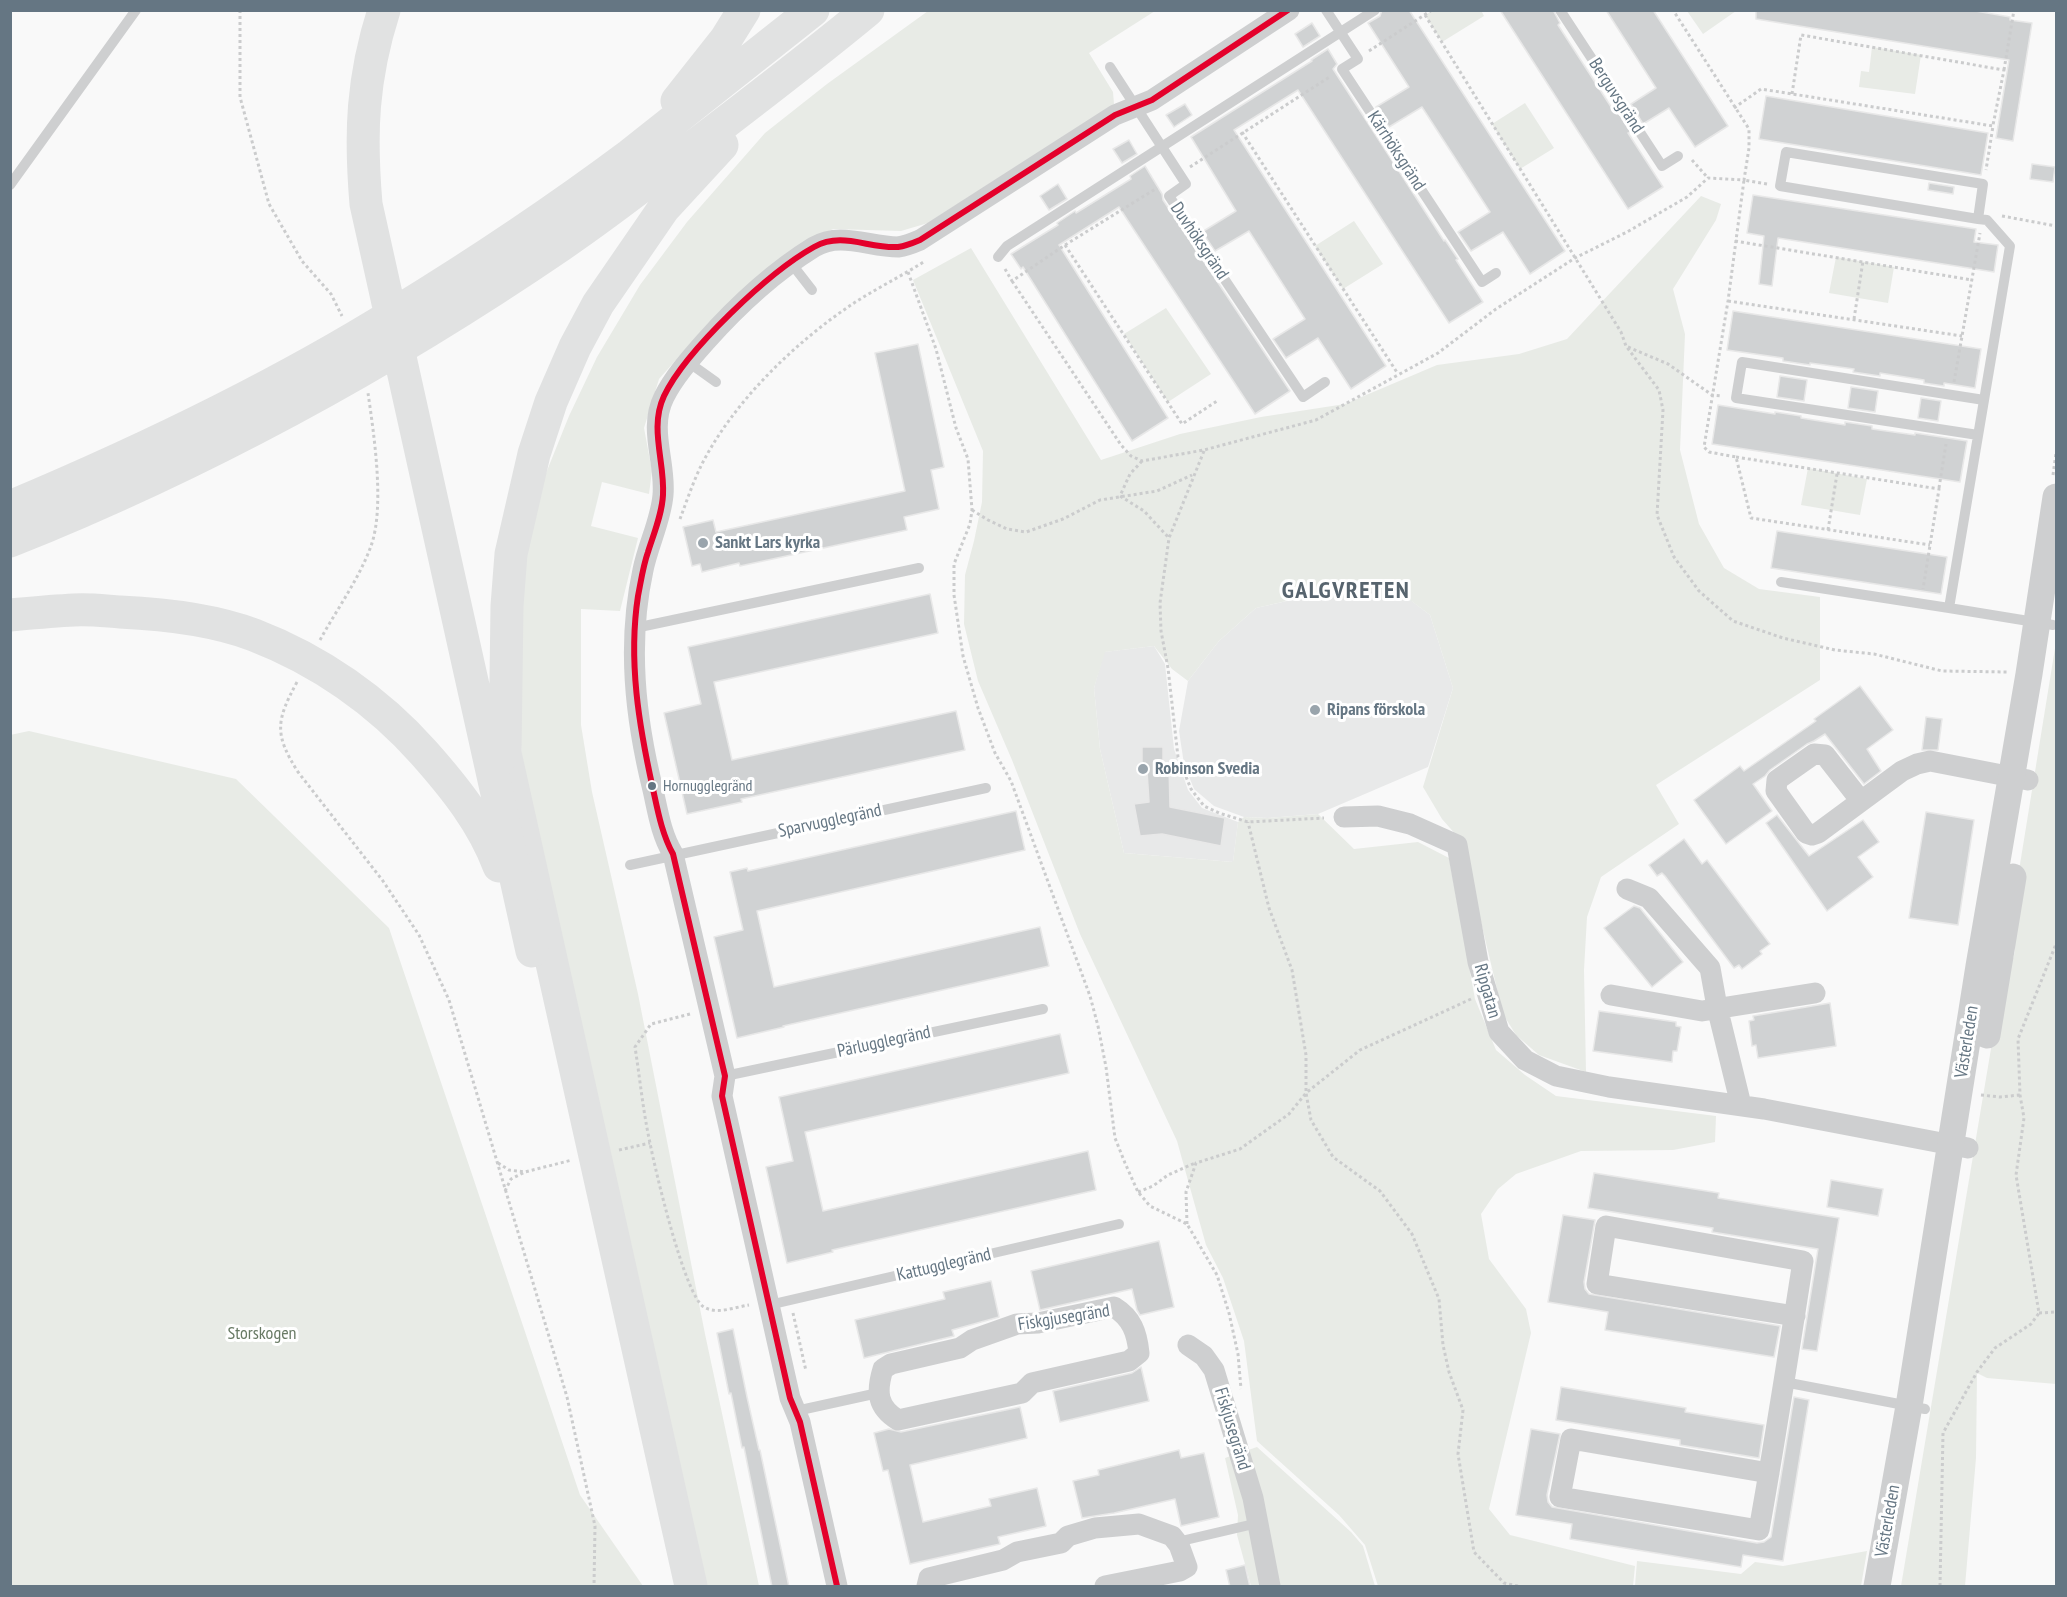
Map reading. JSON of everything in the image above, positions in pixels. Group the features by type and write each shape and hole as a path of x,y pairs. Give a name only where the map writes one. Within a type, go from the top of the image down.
{"main road":[{"path":"384,10 374,42 362,118 366,204 676,1587"},
{"path":"402,10 384,81 379,120 378,160 382,200 691,1587"},
{"path":"628,156 688,89 726,39 744,10"},
{"path":"10,507 129,455 221,410 395,314 471,266 628,156 813,10"},
{"path":"10,540 77,514 237,439 407,345 573,237 804,62 868,10"},
{"path":"505,753 507,606 511,554 534,454 551,402 575,347 598,304 663,208 804,62"},
{"path":"10,615 76,609 143,613 196,620 253,635 308,660 354,689 399,724 468,805 491,845 532,951"}],"street":[{"path":"837,1587 800,1422 804,1409 790,1398 722,1096 725,1076 673,854 664,840 638,716 634,681 635,628 643,570 663,495 657,422 663,398 688,362 732,312 759,287 816,246 836,240 900,247 920,240 1115,115 1152,100 1289,10"},
{"name":"Västerleden","path":"1896,1587 1917,1407 2019,779 2049,618 2056,497"},
{"path":"1861,801 1902,771 1930,761 2019,779"},
{"name":"Västerleden","path":"1959,1146 1977,1095 2019,779"},
{"name":"Ripgatan","path":"1344,817 1378,816 1410,824 1457,845 1478,962 1499,1032 1525,1060 1556,1076 1609,1087 1741,1105 1959,1146"},
{"path":"1627,890 1649,898 1710,968 1741,1105"},
{"path":"1611,995 1702,1011 1815,993"},
{"path":"1769,1473 1571,1439 1560,1497 1759,1530 1769,1473 1803,1261 1606,1226 1597,1284 1794,1316"},
{"name":"Fiskgjusegränd","path":"1114,1306 1126,1314 1137,1334 1139,1353 1129,1361 1032,1383 1022,1393 898,1420 887,1413 878,1393 883,1369 891,1364 960,1348 972,1340 1017,1324 1038,1323 1114,1306"},
{"name":"Fiskjusegränd","path":"1188,1345 1204,1356 1214,1370 1253,1498 1270,1587"},
{"name":"Västerleden","path":"1877,1587 1917,1407"},
{"path":"927,1587 928,1578 1003,1560 1017,1552 1060,1543 1068,1536 1095,1528 1139,1524 1172,1536 1177,1542 1187,1567 1180,1571 1105,1587"}],"lane":[{"path":"10,185 136,10"},
{"path":"1326,10 1358,59"},
{"path":"998,257 1007,246 1375,10"},
{"name":"Berguvsgränd","path":"1560,10 1662,166 1678,156"},
{"name":"Kärrhöksgränd","path":"1358,59 1342,69 1482,282 1496,273"},
{"name":"Duvhöksgränd","path":"1110,67 1186,184 1169,196 1303,397 1325,382"},
{"path":"1949,608 2010,246 1981,217 1780,186 1786,152 1983,184 1981,217"},
{"path":"791,262 812,290"},
{"path":"688,362 717,382"},
{"path":"1978,435 1736,398 1742,362 1984,399"},
{"path":"635,628 919,568"},
{"path":"1782,582 1949,608 2049,618"},
{"name":"Sparvugglegränd","path":"630,865 986,788"},
{"name":"Pärlugglegränd","path":"725,1076 1043,1009"},
{"name":"Kattugglegränd","path":"769,1303 1119,1224"},
{"path":"1784,1382 1917,1407"},
{"path":"804,1409 878,1393"},
{"path":"1177,1542 1258,1523"}],"path":[{"path":"240,10 240,97 269,204 302,261 332,294 343,321"},
{"path":"1358,59 1432,10"},
{"path":"1673,10 1749,129 1749,148 1728,301 1704,447 1709,452 1736,457 1939,489"},
{"path":"1983,184 2013,10"},
{"path":"1425,15 1621,332 1626,346 1659,390 1663,410 1657,515 1674,557 1699,591 1733,621 1783,638 1835,650 1874,654 1942,671 2012,672"},
{"path":"1792,94 1801,35 2004,70"},
{"path":"1734,108 1761,89 1993,126"},
{"path":"1242,132 1398,374"},
{"path":"1678,156 1691,159 1708,178 1744,180 1780,186"},
{"path":"1012,281 1120,445 1131,456 1142,461 1204,450 1316,420 1438,353 1496,309 1575,258 1687,198 1708,178"},
{"path":"1952,394 1981,217 2056,226"},
{"path":"1735,241 1971,280"},
{"path":"1065,245 1182,424 1217,401"},
{"path":"1854,320 1863,261"},
{"path":"679,521 700,468 736,410 801,344 854,304 908,272 936,349 956,428 968,459 972,510 970,524 954,564 954,595 963,656 978,708 995,753 1011,781 1090,996 1104,1057 1115,1138 1138,1192 1150,1206 1187,1224"},
{"path":"1728,301 1962,336"},
{"path":"1626,346 1668,364 1712,395"},
{"path":"327,627 361,567 371,545 376,524 378,497 368,393"},
{"path":"1921,603 1949,431"},
{"path":"1204,450 1169,538 1160,603 1178,757 1191,789 1204,806 1220,813 1248,822 1344,817"},
{"path":"1736,457 1751,518 1930,545"},
{"path":"1120,496 1131,474 1142,461"},
{"path":"972,510 1007,529 1026,532 1062,519 1100,500 1157,491 1194,474"},
{"path":"1828,530 1837,474"},
{"path":"1120,496 1144,511 1169,538"},
{"path":"290,694 281,714 280,726 287,754 298,772 383,881 419,934 450,1000 567,1397 595,1526 594,1587"},
{"path":"1248,822 1269,908 1292,970 1306,1056 1306,1093 1311,1120 1333,1157 1380,1191 1412,1234 1439,1299 1443,1345 1449,1372 1464,1410 1458,1454 1474,1552 1504,1583 1518,1587"},
{"path":"1940,1587 1943,1433 1977,1372 1995,1348 2031,1324 2039,1313 2016,1175 2024,1118 2020,1095 2018,1039 2054,959 2056,944"},
{"path":"1138,1192 1196,1162 1240,1149 1289,1114 1306,1093 1360,1050 1487,993"},
{"path":"710,1010 651,1024 635,1047 650,1143 687,1279 702,1306 713,1311 769,1303"},
{"path":"1977,1095 2000,1097 2020,1095"},
{"path":"496,1162 509,1170 525,1172"},
{"path":"1196,1162 1186,1192 1187,1224 1217,1275 1229,1313 1238,1354 1242,1399"},
{"path":"505,1192 511,1179 534,1169"},
{"path":"790,1300 804,1409"},
{"path":"2039,1313 2056,1312"}],"shaded area":[{"name":"Ripans förskola","path":"1383,579 1430,615 1453,688 1428,767 1318,814 1268,818 1244,817 1214,806 1194,789 1184,764 1179,731 1188,681 1219,641 1256,608"},
{"name":"Robinson Svedia","path":"1154,646 1165,664 1174,749 1188,790 1202,808 1238,822 1233,862 1124,853 1100,749 1094,688 1104,652"}],"green space":[{"path":"1481,10 1484,16 1442,42 1425,15 1432,11"},
{"path":"928,11 1155,11 1089,53 1113,92 1114,104 928,223 901,231 833,229 790,251 707,325 659,379 644,428 652,471 649,494 602,482 591,526 638,538 620,611 581,609 581,725 592,792 638,994 705,1334 759,1586 700,1586 522,761 516,664 521,571 536,498 569,416 597,357 640,285 687,222 765,133 827,84"},
{"path":"1687,11 1736,11 1703,34"},
{"path":"1872,47 1921,55 1915,94 1859,87 1861,71 1869,72"},
{"path":"1525,103 1554,148 1520,169 1492,124"},
{"path":"1701,196 1721,204 1716,220 1673,289 1685,334 1680,450 1699,524 1724,568 1759,589 1820,597 1820,680 1656,785 1679,824 1601,877 1587,917 1584,970 1586,1072 1539,1055 1516,1035 1503,1014 1465,845 1442,819 1423,787 1453,688 1430,615 1382,579 1256,608 1219,641 1188,681 1172,669 1154,646 1105,652 1094,688 1100,749 1124,853 1233,862 1238,822 1244,817 1268,818 1318,814 1354,849 1418,842 1449,858 1475,999 1496,1050 1525,1075 1556,1096 1716,1116 1715,1142 1673,1150 1581,1151 1516,1174 1498,1189 1481,1214 1489,1259 1526,1309 1531,1333 1489,1509 1510,1535 1635,1566 1633,1586 1378,1586 1365,1545 1339,1515 1257,1441 1244,1341 1223,1278 1206,1245 1177,1141 1080,934 1012,760 978,681 964,624 965,575 982,502 983,451 913,280 971,248 1101,460 1180,434 1261,417 1345,404 1437,365 1519,354 1567,339"},
{"path":"1354,221 1383,264 1343,289 1315,246"},
{"path":"1836,257 1894,267 1888,303 1829,293"},
{"path":"1166,308 1211,374 1168,402 1124,334"},
{"path":"1808,468 1867,479 1860,515 1801,505"},
{"path":"2056,642 2056,1384 1987,1378 1977,1373 1976,1458 1965,1586 1901,1586 2004,971 2009,966 2015,950 2010,926"},
{"name":"Storskogen","path":"29,731 236,779 389,928 580,1495 643,1586 11,1586 10,735"},
{"path":"1257,1447 1351,1532 1363,1546 1375,1586 1251,1586 1237,1535 1238,1515 1225,1458"},
{"path":"1867,1551 1861,1586 1635,1586 1637,1561 1741,1574 1755,1562 1783,1566"}],"building":[{"path":"1382,10 1409,10 1565,251 1530,274 1503,232 1471,251 1458,232 1490,212 1422,107 1389,127 1376,107 1409,87 1368,23 1380,16"},
{"path":"1500,10 1553,10 1560,23 1558,25 1615,113 1618,112 1631,132 1628,133 1663,187 1628,209"},
{"path":"1606,10 1653,10 1728,126 1695,147 1669,108 1643,124 1631,104 1656,88"},
{"path":"1756,10 1970,10 2032,23 2013,141 1996,138 2009,60 1756,19"},
{"path":"1312,23 1320,36 1303,47 1295,34"},
{"path":"1328,49 1337,64 1333,69 1444,241 1458,259 1456,260 1483,302 1449,323 1298,90 1234,130 1386,366 1351,389 1318,338 1286,358 1273,339 1305,319 1249,231 1215,251 1202,232 1236,211 1191,137"},
{"path":"1766,96 1988,133 1981,175 1759,139"},
{"path":"1185,104 1192,115 1174,127 1166,115"},
{"path":"1129,140 1137,154 1122,163 1113,149"},
{"path":"2032,164 2055,167 2053,182 2030,179"},
{"path":"1145,166 1162,194 1163,200 1290,391 1255,414 1119,207 1059,245 1168,418 1132,441 1023,267 1021,269 1011,254 1058,225 1057,223 1075,211 1076,213 1131,179 1130,176"},
{"path":"1929,183 1954,187 1953,194 1928,190"},
{"path":"1058,184 1067,199 1049,210 1040,196"},
{"path":"1753,195 1976,229 1974,242 1998,245 1994,272 1778,238 1772,286 1759,284 1764,236 1747,233"},
{"path":"1733,311 1981,349 1975,388 1944,383 1944,386 1924,383 1924,380 1880,373 1880,376 1853,372 1854,369 1783,361 1783,358 1727,350"},
{"path":"918,344 944,467 931,470 939,509 904,517 907,530 740,566 739,563 702,572 700,564 692,566 683,527 713,520 716,532 905,491 875,353"},
{"path":"1780,376 1807,380 1804,401 1777,397"},
{"path":"1851,387 1878,391 1875,412 1848,408"},
{"path":"1921,398 1941,401 1938,421 1918,418"},
{"path":"1718,405 1967,441 1960,482 1712,444"},
{"path":"1777,531 1947,557 1941,594 1771,568"},
{"path":"930,594 938,633 714,682 732,760 956,711 965,750 741,799 742,802 687,814 664,713 701,704 688,647"},
{"path":"1860,686 1893,730 1867,749 1881,771 1864,784 1825,734 1807,744 1753,784 1772,811 1726,844 1694,800 1740,766 1744,771 1816,721 1814,719"},
{"path":"1926,717 1942,719 1938,750 1922,750"},
{"path":"1142,747 1163,747 1163,765 1169,765 1170,807 1225,818 1221,846 1162,834 1140,836 1134,804 1149,802 1147,771 1142,770"},
{"path":"1016,811 1025,850 757,911 774,987 1040,927 1049,966 737,1038 714,937 743,930 730,872 747,868 748,871"},
{"path":"1926,812 1974,820 1958,925 1909,918"},
{"path":"1777,815 1809,856 1863,820 1879,842 1858,857 1873,877 1827,911 1766,823"},
{"path":"1684,839 1702,864 1707,860 1770,944 1760,951 1762,954 1742,969 1739,965 1734,968 1665,876 1662,873 1657,876 1649,865"},
{"path":"1634,906 1640,908 1683,962 1652,987 1604,928"},
{"path":"1830,1003 1836,1046 1758,1058 1756,1045 1752,1046 1749,1021 1754,1020 1753,1016"},
{"path":"1599,1011 1676,1022 1676,1026 1681,1027 1677,1051 1673,1051 1672,1062 1593,1051"},
{"path":"1060,1034 1069,1073 805,1132 823,1211 1088,1151 1096,1190 832,1250 833,1252 787,1263 766,1167 793,1161 779,1097"},
{"path":"1594,1173 1719,1193 1718,1198 1839,1218 1817,1351 1802,1349 1818,1249 1712,1232 1713,1228 1588,1208"},
{"path":"1831,1180 1883,1189 1878,1216 1827,1207"},
{"path":"1563,1215 1595,1220 1584,1282 1589,1294 1780,1326 1774,1357 1605,1330 1608,1312 1548,1302"},
{"path":"1159,1241 1174,1307 1140,1315 1132,1289 1040,1310 1031,1271"},
{"path":"991,1281 999,1317 952,1330 954,1336 864,1358 855,1320 945,1299 943,1292"},
{"path":"733,1329 789,1587 772,1587 744,1447 742,1448 731,1393 729,1394 717,1333"},
{"path":"1141,1367 1149,1401 1060,1422 1053,1391 1132,1373"},
{"path":"1561,1387 1686,1408 1685,1412 1764,1425 1759,1458 1680,1445 1680,1440 1556,1420"},
{"path":"1794,1397 1809,1400 1783,1561 1743,1555 1741,1567 1570,1539 1572,1524 1516,1515 1531,1429 1560,1434 1547,1495 1552,1507 1757,1543 1764,1542 1771,1537"},
{"path":"1020,1407 1027,1438 910,1465 923,1522 991,1506 989,1499 1037,1488 1046,1526 998,1537 1000,1544 910,1564 888,1470 883,1471 874,1433 889,1429 901,1432"},
{"path":"1179,1450 1181,1458 1204,1453 1219,1517 1181,1526 1175,1499 1082,1518 1073,1481 1099,1475 1098,1470"},
{"path":"1245,1565 1250,1587 1230,1587 1226,1570"}],"transit line":[{"path":"837,1586 800,1422 790,1398 722,1096 725,1076 673,854 659,814 639,717 634,645 635,620 643,568 662,502 663,483 658,433 660,408 675,377 709,335 775,274 814,247 824,242 845,240 898,247 920,240 1115,115 1152,100 1288,10"}],"place":[{"name":"Sankt Lars kyrka","path":"703,543"},
{"name":"Ripans förskola","path":"1315,710"},
{"name":"Robinson Svedia","path":"1143,769"},
{"name":"Hornugglegränd","path":"652,786"}],"district":[{"name":"GALGVRETEN","path":"1346,591"}]}
